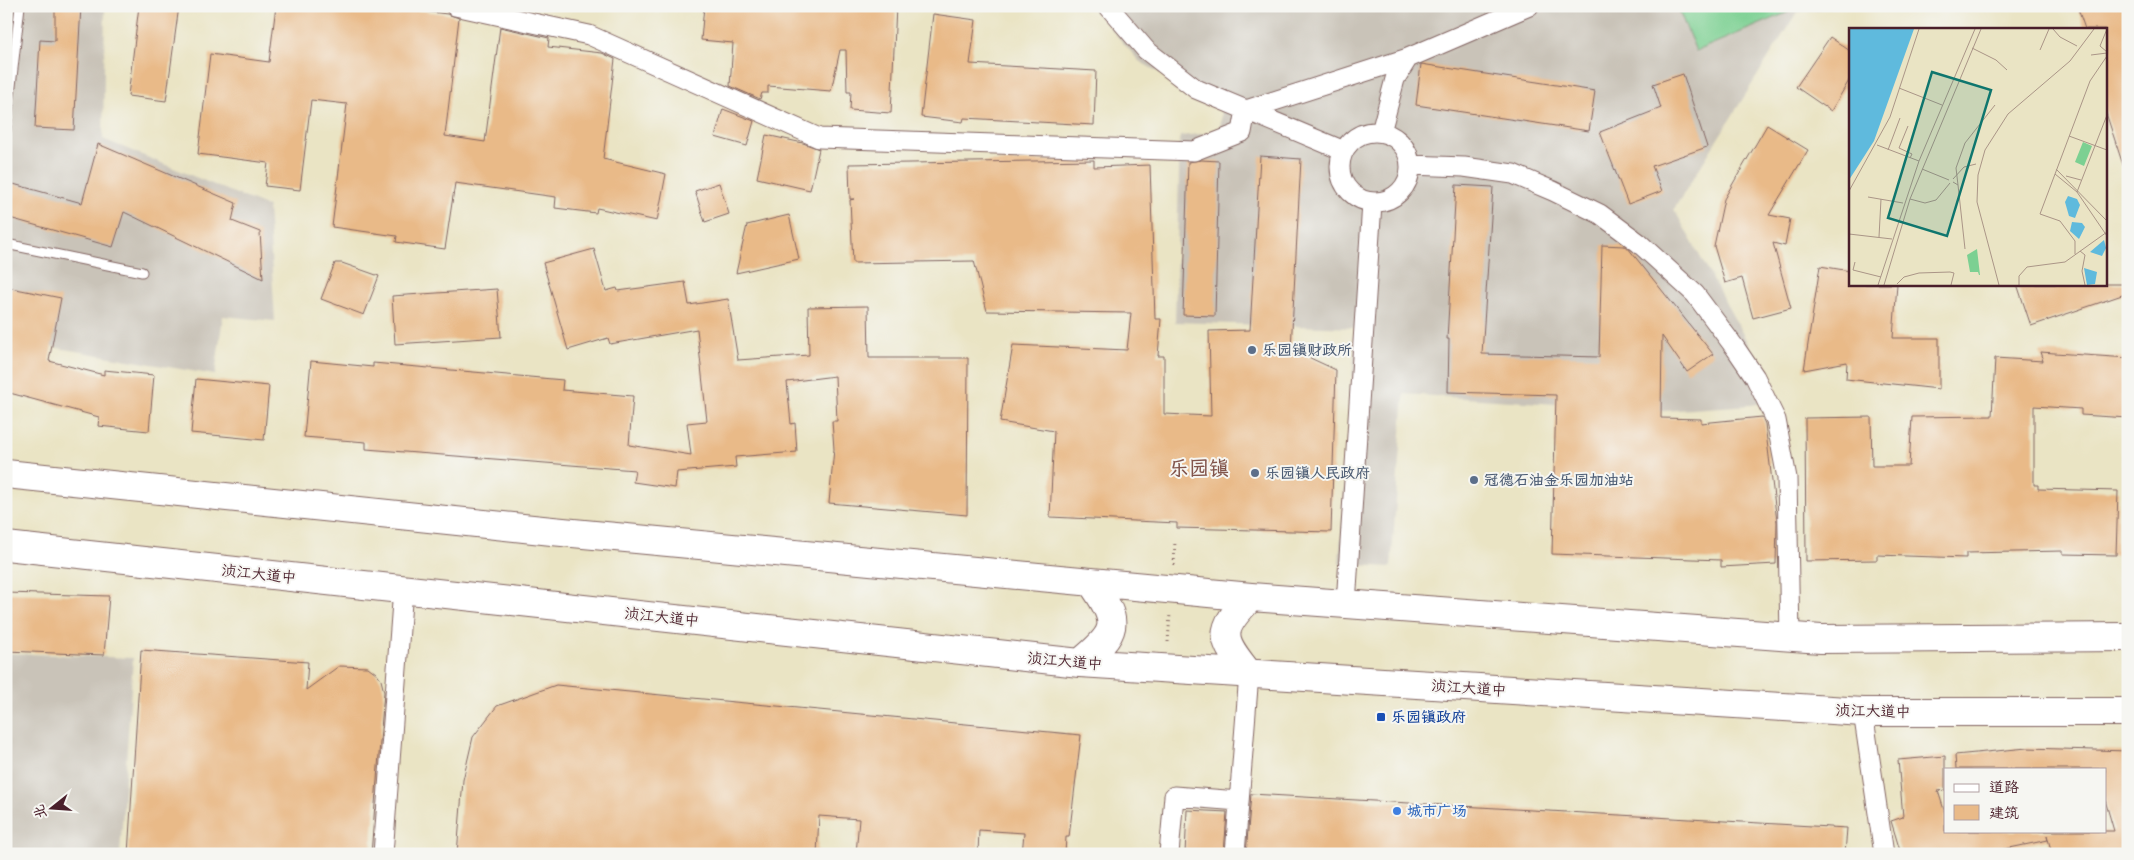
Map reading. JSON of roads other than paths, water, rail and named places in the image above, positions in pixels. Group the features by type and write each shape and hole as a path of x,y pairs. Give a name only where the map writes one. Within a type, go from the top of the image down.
{"main road":[{"path":"6,474 562,532 1251,597 1831,639 2128,637"},
{"name":"浈江大道中","path":"6,546 1080,663 1863,712 2128,712"},
{"path":"1080,663 1107,639 1112,624 1109,608 1092,583"},
{"path":"1249,674 1230,649 1226,635 1232,618 1251,597"}],"street":[{"path":"455,6 589,35 819,138 1194,151 1242,132 1246,110"},
{"path":"1108,6 1146,50 1196,89 1344,151"},
{"path":"1246,110 1408,58 1528,6"},
{"path":"1381,132 1396,79 1408,58"},
{"path":"1381,132 1401,143 1408,153 1409,177 1404,188 1395,197 1384,202 1372,203 1355,196 1344,184 1340,168 1344,151 1350,142 1360,136 1381,132"},
{"path":"1410,165 1464,167 1513,174 1553,191 1600,214 1639,243 1696,294 1736,348 1755,378 1776,420 1787,478 1790,637"},
{"path":"1346,604 1372,203"},
{"path":"383,854 403,589"},
{"path":"1235,854 1249,674"},
{"path":"1863,712 1884,854"},
{"path":"1169,854 1174,796 1239,801"}],"lane":[{"path":"6,131 20,6"},
{"path":"6,244 142,272"},
{"path":"1879,854 1880,828"}],"place":[{"name":"乐园镇财政所","path":"1252,350"},
{"name":"乐园镇人民政府","path":"1255,473"},
{"name":"冠德石油金乐园加油站","path":"1474,480"},
{"name":"乐园镇政府","path":"1381,717"},
{"name":"城市广场","path":"1397,811"}],"district":[{"name":"乐园镇","path":"1199,468"}]}
